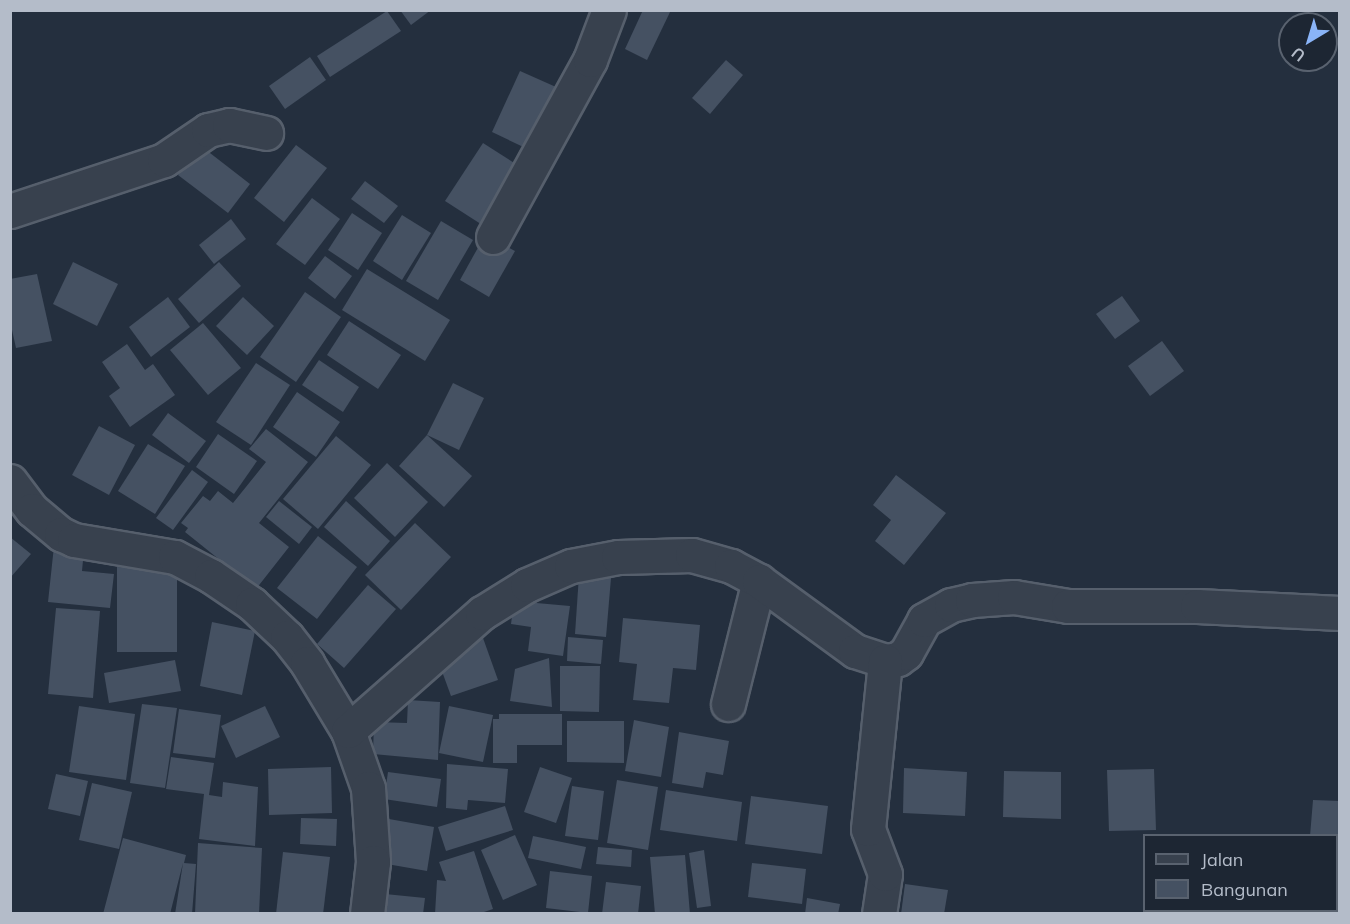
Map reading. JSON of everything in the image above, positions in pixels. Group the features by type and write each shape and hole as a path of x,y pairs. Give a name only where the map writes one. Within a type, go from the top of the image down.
{"street":[{"path":"493,237 590,60 609,10"},
{"path":"10,211 153,165 208,130 229,125 266,133"},
{"path":"10,481 32,510 61,534 74,540 175,557 211,576 252,604 308,663 348,731 368,788 372,817 373,862 367,914"},
{"path":"348,731 482,613 527,585 572,566 618,557 692,555 731,566 759,581 855,651 885,661 898,659 906,653 924,620 951,605 972,600 1014,597 1068,606 1197,606 1340,613"},
{"path":"728,704 759,581"},
{"path":"879,914 885,874 868,829 885,661"}],"building":[{"path":"400,10 431,10 411,25"},
{"path":"643,10 671,10 647,60 625,49"},
{"path":"387,11 401,31 330,77 317,56"},
{"path":"310,57 326,80 285,109 269,86"},
{"path":"726,60 743,75 710,114 692,98"},
{"path":"520,71 565,91 536,153 492,132"},
{"path":"483,143 525,170 487,228 445,201"},
{"path":"296,145 327,168 284,222 254,198"},
{"path":"201,146 250,184 228,213 178,175"},
{"path":"365,181 398,206 384,223 351,199"},
{"path":"312,198 340,219 305,265 276,244"},
{"path":"352,213 382,233 358,270 328,250"},
{"path":"402,215 431,233 402,280 373,261"},
{"path":"231,219 246,239 214,264 199,245"},
{"path":"441,221 473,240 438,300 406,281"},
{"path":"485,235 515,251 489,297 460,280"},
{"path":"325,256 352,276 335,299 308,278"},
{"path":"73,262 118,284 97,326 53,304"},
{"path":"219,262 241,286 199,323 178,299"},
{"path":"367,269 450,320 425,361 342,310"},
{"path":"37,274 52,341 16,348 10,321 10,279"},
{"path":"305,292 341,317 296,382 260,357"},
{"path":"1122,296 1140,321 1115,339 1096,314"},
{"path":"168,297 190,327 151,357 129,327"},
{"path":"243,297 274,326 247,355 216,326"},
{"path":"349,321 401,355 378,389 327,355"},
{"path":"203,323 241,368 208,395 170,350"},
{"path":"1162,341 1184,371 1150,396 1128,366"},
{"path":"127,344 145,370 153,364 175,395 130,427 109,396 120,388 102,362"},
{"path":"319,360 359,387 343,412 302,385"},
{"path":"256,363 290,385 251,445 216,422"},
{"path":"453,383 484,398 459,450 427,435"},
{"path":"297,392 340,422 316,457 273,427"},
{"path":"168,413 206,441 189,463 152,435"},
{"path":"99,426 135,445 109,495 72,475"},
{"path":"266,429 308,462 259,523 289,547 256,589 185,532 188,528 181,523 203,496 210,501 218,491 233,503 266,462 249,449"},
{"path":"218,434 257,461 234,494 196,467"},
{"path":"427,435 472,476 444,507 399,466"},
{"path":"336,436 371,465 318,529 283,499"},
{"path":"148,444 185,466 155,514 118,491"},
{"path":"387,463 428,502 395,537 354,498"},
{"path":"192,470 208,482 173,530 156,518"},
{"path":"896,475 946,513 904,565 875,541 891,520 873,505"},
{"path":"279,501 312,527 299,544 266,517"},
{"path":"346,501 390,541 368,566 324,527"},
{"path":"415,523 451,557 401,610 365,575"},
{"path":"318,536 357,567 317,619 277,588"},
{"path":"10,537 31,554 10,578"},
{"path":"54,546 84,550 82,571 114,574 110,608 48,602"},
{"path":"117,567 177,568 177,652 117,652"},
{"path":"579,575 611,578 606,637 575,634"},
{"path":"368,585 396,609 344,668 317,644"},
{"path":"514,601 570,606 563,656 528,651 531,627 511,624"},
{"path":"56,608 100,611 93,698 48,694"},
{"path":"623,618 700,625 696,670 673,668 669,703 633,700 637,664 619,662"},
{"path":"212,622 255,631 242,695 200,686"},
{"path":"568,637 603,640 601,664 567,661"},
{"path":"483,638 498,680 451,696 436,655"},
{"path":"549,658 552,707 510,701 515,669"},
{"path":"175,660 181,691 109,703 104,673"},
{"path":"560,666 600,666 599,712 560,711"},
{"path":"408,700 440,702 438,760 373,754 374,722 407,723"},
{"path":"142,704 177,708 165,788 130,783"},
{"path":"79,706 135,714 126,780 69,772"},
{"path":"265,706 280,737 236,758 221,726"},
{"path":"449,706 493,715 483,762 439,753"},
{"path":"179,709 221,715 215,758 173,753"},
{"path":"499,714 562,714 562,745 517,745 517,763 493,763 493,719 499,719"},
{"path":"634,720 669,727 661,777 625,771"},
{"path":"567,721 624,721 624,763 567,762"},
{"path":"679,732 729,741 723,775 706,772 703,788 672,783"},
{"path":"171,757 214,763 209,795 222,797 223,782 258,787 255,846 199,839 204,794 166,789"},
{"path":"447,764 508,769 505,803 468,800 467,810 446,808"},
{"path":"331,767 332,813 269,815 268,769"},
{"path":"540,767 572,778 556,823 524,812"},
{"path":"904,768 967,772 965,816 903,813"},
{"path":"1154,769 1156,830 1109,831 1107,770"},
{"path":"1004,771 1061,772 1061,819 1003,817"},
{"path":"388,772 441,779 437,807 384,799"},
{"path":"56,774 88,781 80,816 48,809"},
{"path":"617,780 658,787 648,850 607,843"},
{"path":"92,783 132,792 119,849 79,840"},
{"path":"572,786 604,791 598,840 565,836"},
{"path":"666,790 742,802 737,841 660,830"},
{"path":"751,796 828,806 822,854 745,844"},
{"path":"1313,800 1340,801 1340,868 1338,834 1310,834"},
{"path":"505,806 513,830 446,851 438,827"},
{"path":"301,818 337,819 336,846 300,844"},
{"path":"389,819 434,827 427,871 381,863"},
{"path":"515,835 537,885 503,900 481,850"},
{"path":"533,836 586,847 581,869 528,858"},
{"path":"123,838 186,855 184,863 196,864 192,914 175,914 183,863 170,914 103,914"},
{"path":"198,843 262,848 259,914 195,914"},
{"path":"598,847 632,850 631,867 596,864"},
{"path":"704,850 711,906 697,908 689,853"},
{"path":"474,851 493,909 478,914 435,914 437,880 446,881 439,862"},
{"path":"283,852 330,857 323,914 276,914"},
{"path":"685,855 690,914 655,914 650,857"},
{"path":"752,863 806,869 802,904 748,897"},
{"path":"550,871 592,876 588,913 546,908"},
{"path":"606,882 641,886 638,914 602,914"},
{"path":"905,884 948,890 944,914 901,914"},
{"path":"375,893 425,898 423,914 373,914"},
{"path":"807,898 840,904 838,914 805,914"}]}
